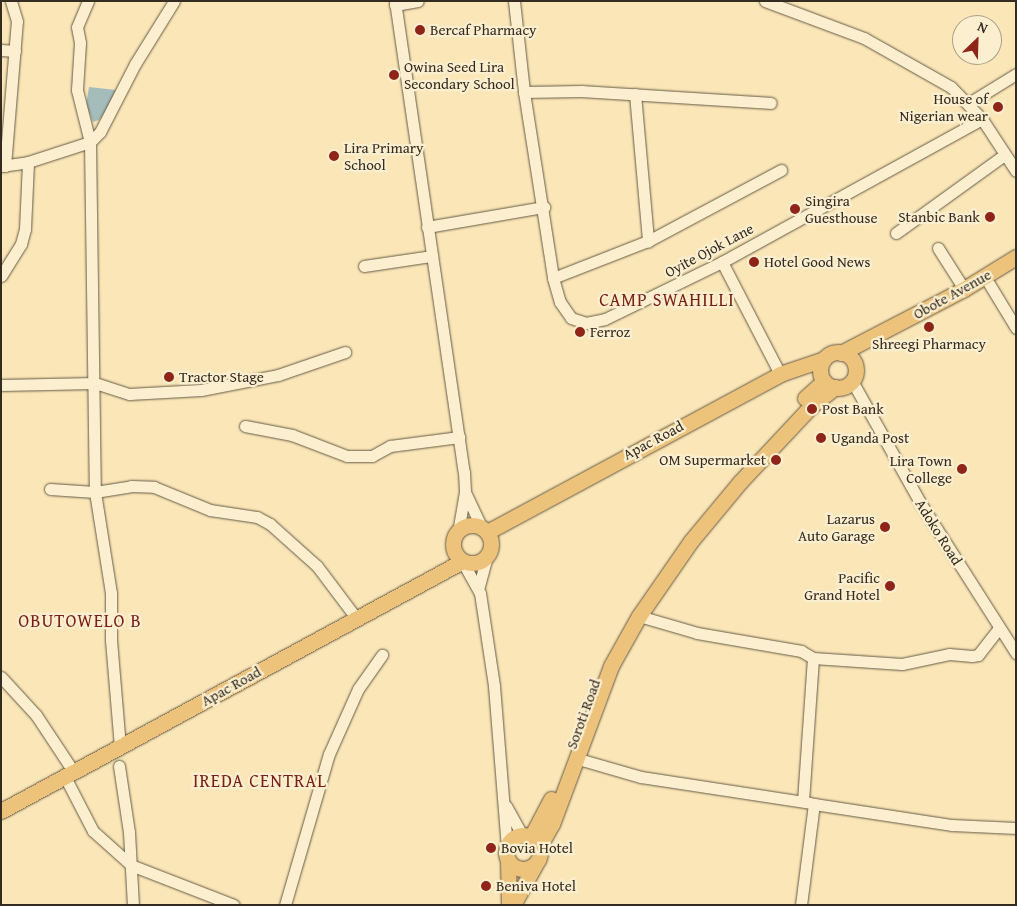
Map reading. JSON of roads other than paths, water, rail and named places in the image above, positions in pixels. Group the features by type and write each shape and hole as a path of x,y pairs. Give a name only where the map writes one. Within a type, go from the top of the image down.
{"main road":[{"name":"Obote Avenue","path":"846,356 887,330 964,290 1016,258"},
{"path":"635,613 687,538 830,384 852,381 856,370 846,356 824,359 820,370 830,384"},
{"name":"Apac Road","path":"484,529 780,374 824,359"},
{"path":"469,526 484,529 492,544 487,557 476,563 461,561 453,543 458,532 469,526"},
{"name":"Apac Road","path":"1,811 461,561"},
{"name":"Soroti Road","path":"547,822 575,758 611,666 635,613"},
{"name":"Soroti Road","path":"547,822 602,662 635,613"},
{"path":"531,840 547,822"},
{"path":"509,905 507,853 513,838 531,840"},
{"path":"513,905 540,856 531,840"},
{"path":"507,853 520,869 535,865"}],"street":[{"path":"11,1 17,21 3,166 28,162 90,142 100,132 135,64 174,1"},
{"path":"88,1 77,27 80,43 77,90 90,142 96,492 111,593 111,640 120,747"},
{"path":"418,1 395,3 459,437 465,492 458,532"},
{"name":"Oyite Ojok Lane","path":"514,1 524,92 544,207 553,278 560,302 571,318 586,323 604,319 722,262 982,119"},
{"path":"765,1 864,38 920,66 970,103 1016,171"},
{"path":"1,50 15,51"},
{"path":"970,103 1016,74"},
{"path":"524,92 635,94 772,103"},
{"path":"635,94 648,241"},
{"path":"896,233 1004,155"},
{"path":"1,276 21,244 25,229 28,162"},
{"path":"553,278 648,241 781,170"},
{"path":"427,226 544,207"},
{"path":"938,248 964,290"},
{"path":"364,266 432,256"},
{"path":"722,262 780,374"},
{"path":"985,277 1016,328"},
{"path":"1,385 95,383 129,394 200,390 278,375 345,352"},
{"name":"Adoko Road","path":"852,381 921,504 1016,653"},
{"path":"245,426 292,436 347,456 372,456 390,446 459,437"},
{"path":"50,489 96,492 132,486 154,487 210,510 257,517 276,529 317,566 357,619"},
{"path":"465,492 484,529"},
{"path":"487,557 479,586 494,686 505,804 507,853"},
{"path":"461,561 479,586"},
{"path":"635,613 697,632 801,651 813,658 902,664 949,654 972,656 983,649 999,628"},
{"path":"285,905 329,754 358,689 382,656"},
{"path":"801,905 808,802 813,658"},
{"path":"1,677 36,715 69,773 93,831 131,865 234,905"},
{"path":"575,758 641,777 952,825 1016,828"},
{"path":"119,766 131,865 133,905"},
{"path":"505,804 531,840"}],"water":[{"path":"89,87 116,90 108,110 99,120 93,122 86,105"}],"place":[{"name":"Bercaf Pharmacy","path":"420,30"},
{"name":"Owina Seed Lira Secondary School","path":"394,75"},
{"name":"House of Nigerian wear","path":"998,107"},
{"name":"Lira Primary School","path":"334,156"},
{"name":"Singira Guesthouse","path":"795,209"},
{"name":"Stanbic Bank","path":"990,217"},
{"name":"Hotel Good News","path":"754,262"},
{"name":"Shreegi Pharmacy","path":"929,327"},
{"name":"Ferroz","path":"580,332"},
{"name":"Tractor Stage","path":"169,377"},
{"name":"Post Bank","path":"812,409"},
{"name":"Uganda Post","path":"821,438"},
{"name":"OM Supermarket","path":"776,460"},
{"name":"Lira Town College","path":"962,469"},
{"name":"Lazarus Auto Garage","path":"885,527"},
{"name":"Pacific Grand Hotel","path":"890,586"},
{"name":"Bovia Hotel","path":"491,848"},
{"name":"Beniva Hotel","path":"486,886"}],"district":[{"name":"CAMP SWAHILLI","path":"667,300"},
{"name":"OBUTOWELO B","path":"80,621"},
{"name":"IREDA CENTRAL","path":"260,781"}]}
